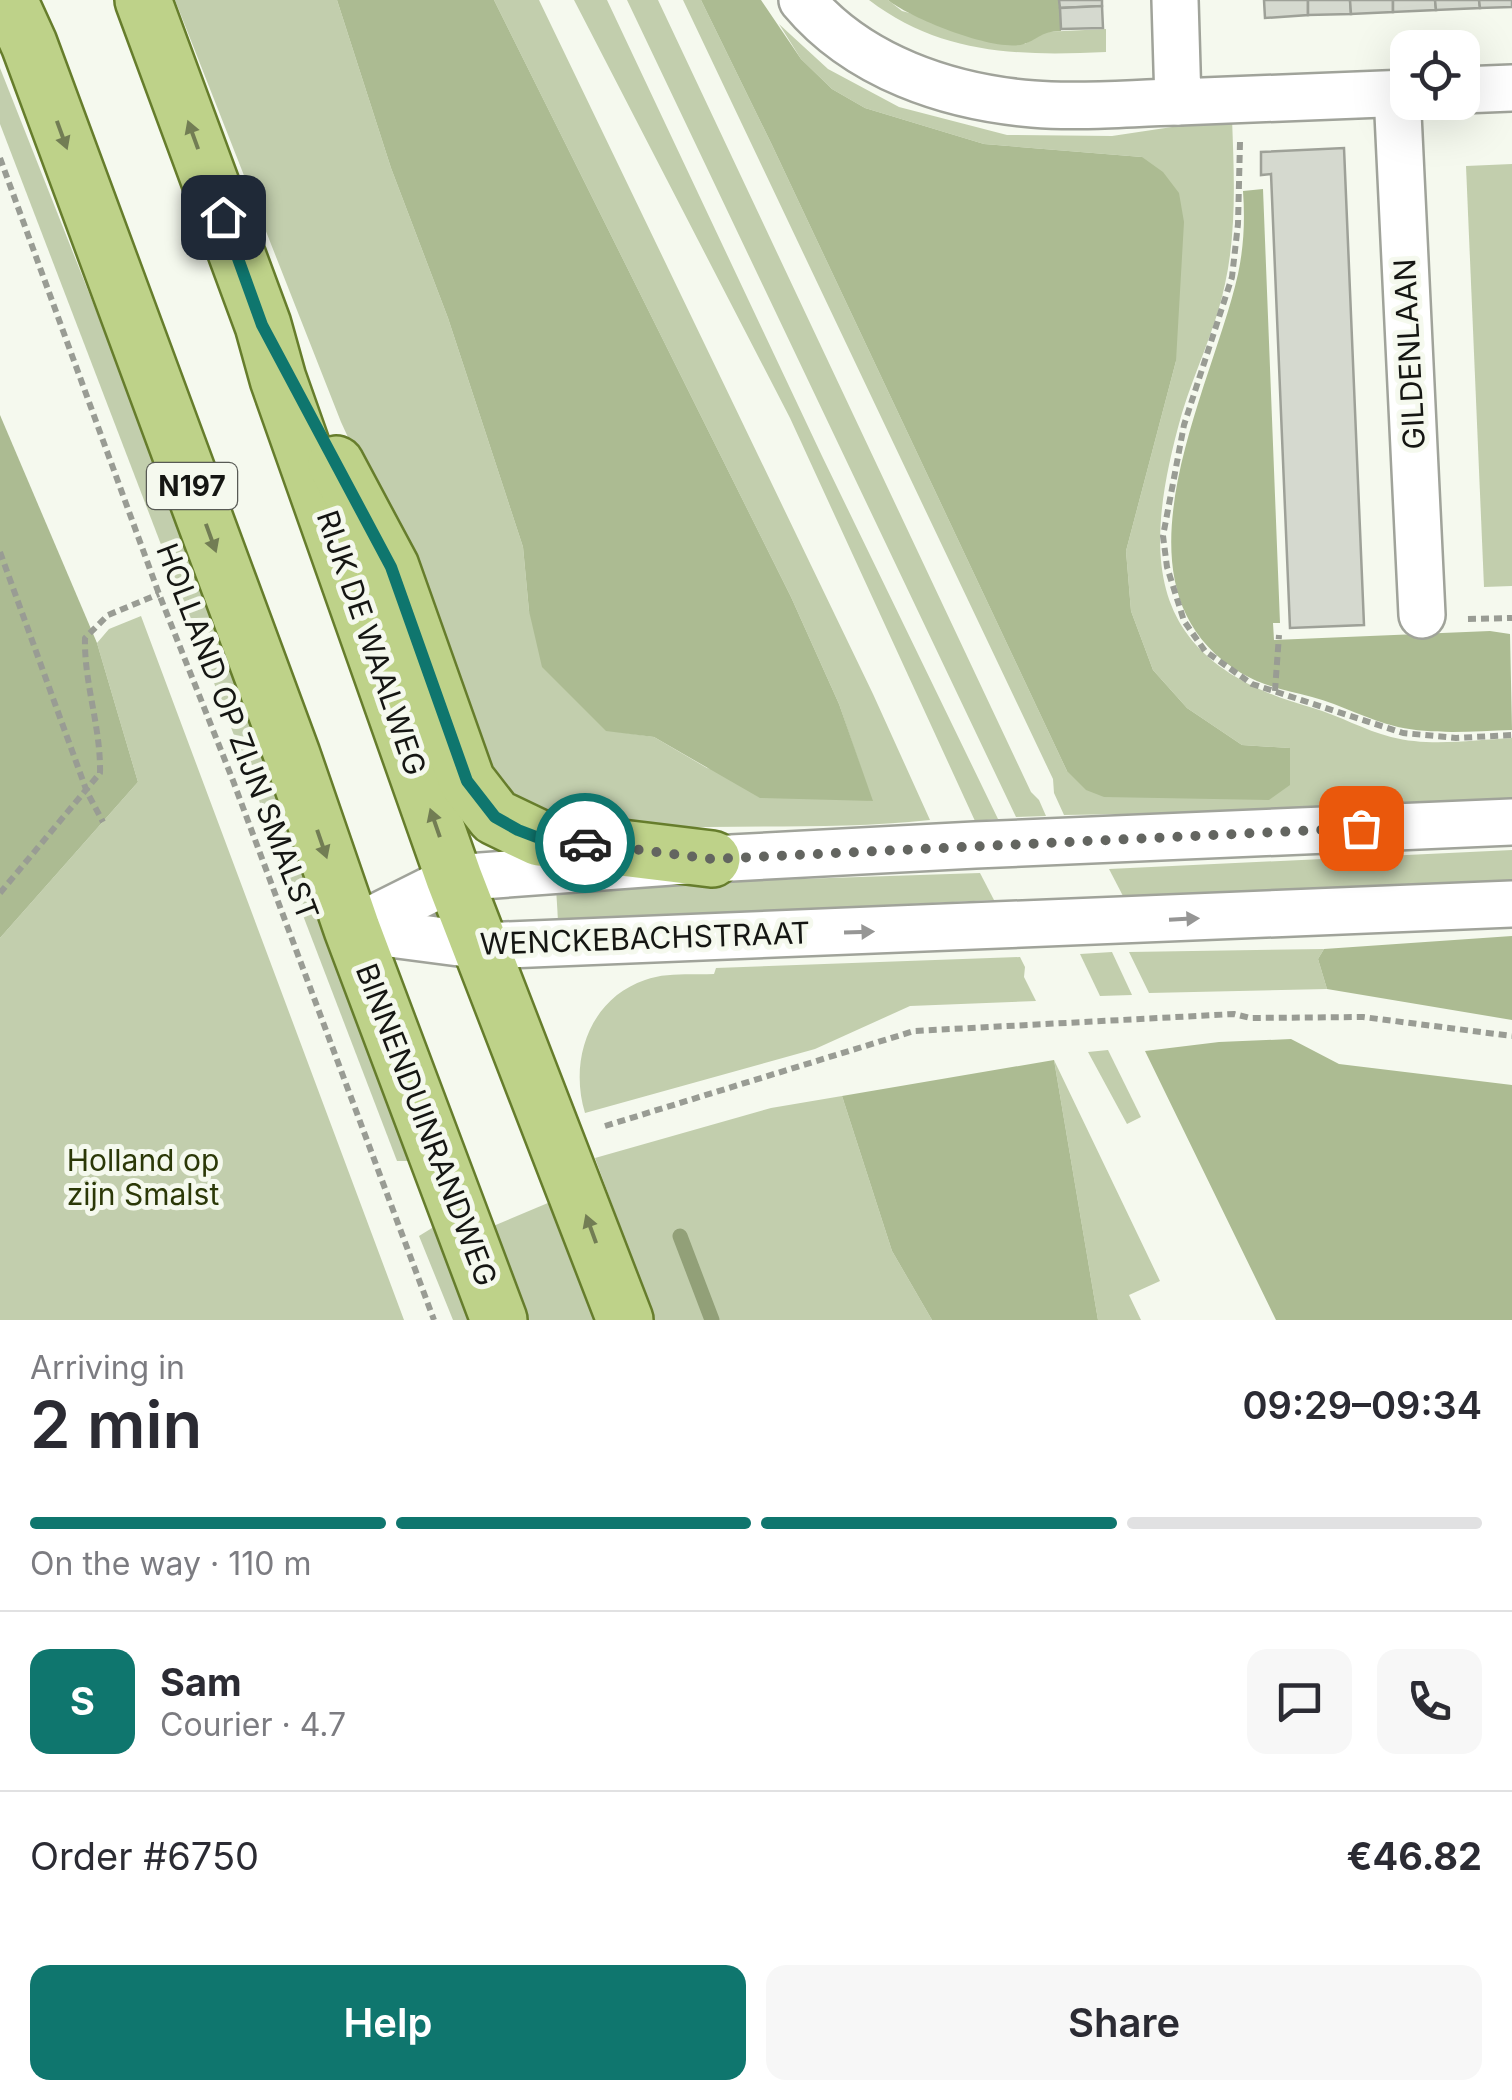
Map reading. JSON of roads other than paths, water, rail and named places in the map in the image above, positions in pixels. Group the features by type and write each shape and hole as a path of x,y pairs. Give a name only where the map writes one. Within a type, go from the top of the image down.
{"main road":[{"name":"N197","path":"10,0 257,662 352,929"},
{"name":"RIJK DE WAALWEG","path":"143,0 262,325 454,878 482,946"},
{"path":"262,325 391,567 467,781 478,798 495,817 539,838 712,859"},
{"name":"BINNENDUINRANDWEG","path":"352,929 499,1320"},
{"path":"482,946 625,1320"}],"street":[{"name":"GILDENLAAN","path":"802,0 864,55 916,78 980,96 1035,104 1390,93"},
{"path":"1175,0 1178,102"},
{"path":"1480,89 1512,88"},
{"name":"GILDENLAAN","path":"1403,120 1422,615"},
{"path":"352,929 454,878 712,859 1512,822"},
{"name":"WENCKEBACHSTRAAT","path":"352,929 482,946 1512,904"}],"waterway":[{"path":"680,1236 712,1320"}],"park label":[{"name":"Holland op zijn Smalst","path":"143,1178"}]}
